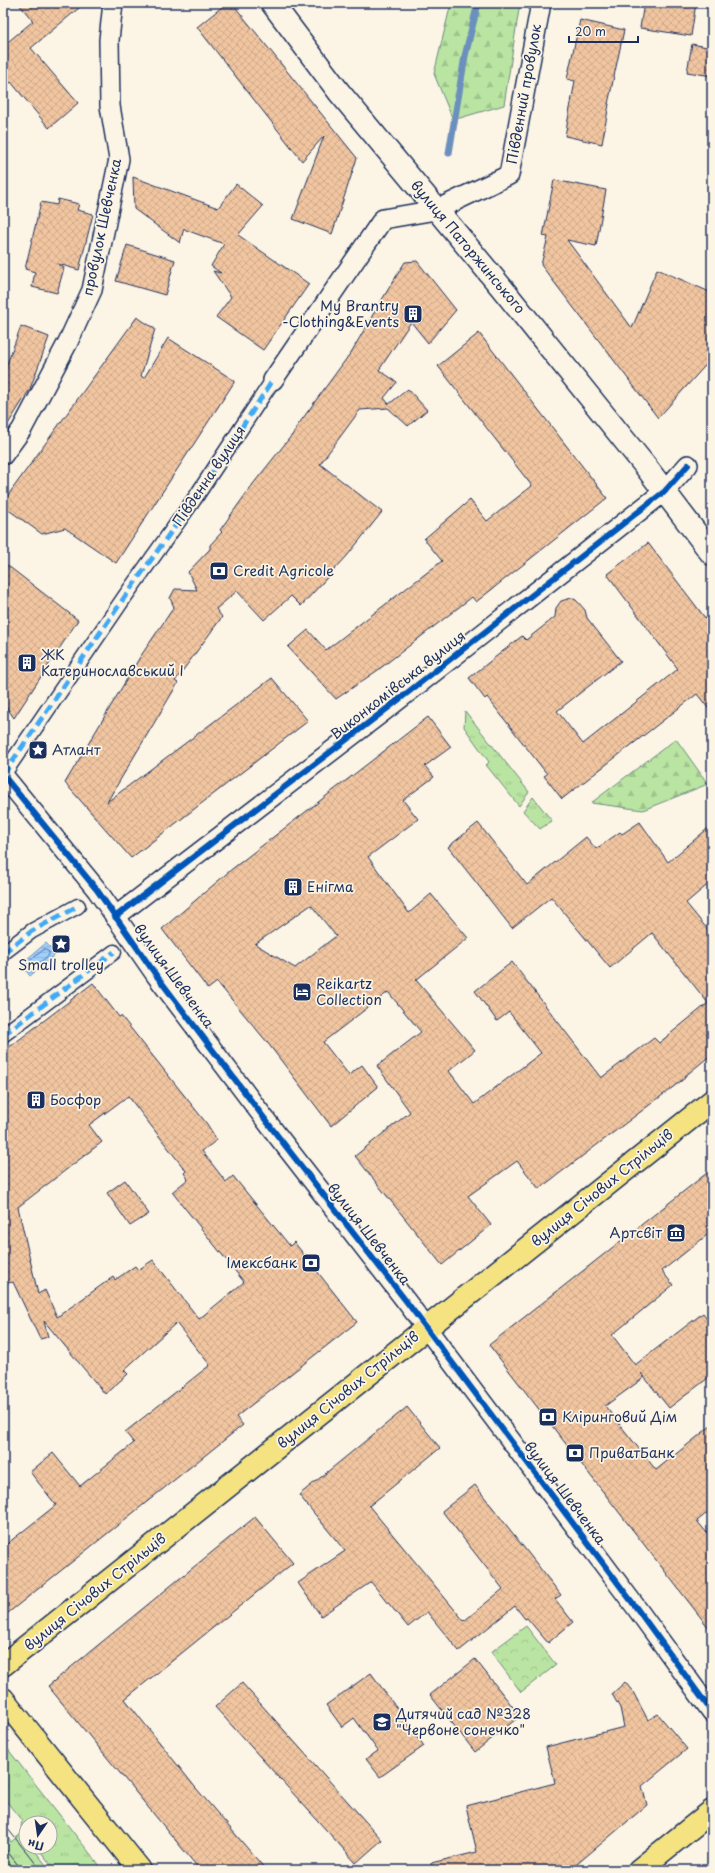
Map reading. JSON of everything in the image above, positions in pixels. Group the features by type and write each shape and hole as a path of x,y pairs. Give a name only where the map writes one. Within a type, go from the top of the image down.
{"main road":[{"name":"вулиця Січових Стрільців","path":"3,1665 712,1101"},
{"path":"3,1699 140,1870"},
{"path":"639,1870 712,1811"}],"street":[{"name":"провулок Шевченка","path":"3,455 22,429 68,342 92,290 119,159 110,106 109,40 113,3"},
{"name":"вулиця Паторжинського","path":"272,3 339,92 501,286 665,491 712,554"},
{"name":"Південний провулок","path":"436,210 509,175 541,3"},
{"name":"Південна вулиця","path":"3,775 122,601 195,498 273,380 383,219 436,210"},
{"name":"Виконкомівська вулиця","path":"116,918 665,491 688,464"},
{"name":"вулиця Шевченка","path":"3,775 97,890 116,918 277,1135 426,1328 635,1606 712,1712"},
{"path":"3,953 32,931 78,906"},
{"path":"3,1035 114,952"}],"green space":[{"path":"451,3 520,3 504,105 453,120 434,74"},
{"path":"465,711 529,792 519,806 486,765 489,762 464,727"},
{"path":"676,739 708,784 643,810 591,803"},
{"path":"533,797 552,821 540,829 523,811"},
{"path":"526,1626 556,1665 521,1692 491,1652"},
{"path":"3,1743 103,1870 55,1870 43,1855 58,1855 58,1815 18,1816 3,1797"},
{"path":"3,1832 11,1842 18,1836 18,1855 38,1855 50,1870 3,1870"}],"water":[{"path":"46,943 56,954 30,976 21,964"}],"building":[{"path":"18,3 85,3 31,48 78,103 49,128 11,82 3,89 3,46 33,21"},
{"path":"227,3 232,3 357,158 332,234 293,219 324,136 302,161 197,27"},
{"path":"644,3 671,6 671,3 696,3 691,36 640,28"},
{"path":"580,20 624,30 608,104 602,144 565,136 575,81 567,79"},
{"path":"692,44 712,48 712,76 687,72"},
{"path":"133,177 218,208 236,184 263,206 238,235 309,284 263,350 216,317 231,297 213,271 221,273 211,266 224,244 184,228 180,243 134,209"},
{"path":"554,180 606,190 596,246 567,240 632,328 657,269 712,293 712,358 658,418 541,265 548,237 543,236"},
{"path":"58,199 79,204 77,210 93,214 79,270 58,264 64,268 57,293 32,287 35,272 25,269 41,202 57,205"},
{"path":"127,245 175,260 165,295 116,281"},
{"path":"417,261 456,310 428,343 411,322 379,370 397,382 384,398 389,404 408,389 427,410 408,426 388,408 360,410 320,464 382,512 347,556 301,606 291,596 264,620 237,591 216,609 222,617 175,681 178,683 107,802 272,678 308,721 131,858 65,783 140,657 174,607 170,598 175,589 197,590 188,572 210,549 210,545 222,532 220,530 253,484 296,430 295,429 352,351 405,262"},
{"path":"137,317 155,329 141,376 144,378 168,338 235,381 116,563 65,528 42,534 3,506 3,502"},
{"path":"21,326 49,337 30,389 3,432 3,375"},
{"path":"479,333 607,498 476,602 472,597 378,670 336,699 288,647 308,630 326,650 442,561 424,539 470,500 487,521 532,486 438,366"},
{"path":"648,543 712,627 712,713 697,694 562,799 544,776 547,774 487,697 485,699 469,678 522,636 526,640 555,617 556,608 561,601 571,598 576,600 585,610 587,618 621,661 557,711 583,744 678,669 607,574"},
{"name":"ЖК Катеринославський I","path":"3,562 78,620 14,718 3,702"},
{"path":"428,717 451,747 425,766 434,777 403,800 418,819 368,857 409,913 431,894 468,938 416,980 475,1050 449,1071 474,1104 541,1053 509,1012 497,1021 475,991 512,962 601,1078 654,1038 659,1043 708,1003 652,933 610,968 551,897 512,928 448,847 478,823 527,885 586,837 596,849 620,832 622,834 640,822 668,862 712,825 712,881 686,903 712,935 712,1054 684,1077 685,1078 539,1189 517,1161 468,1196 491,1225 442,1265 355,1156 410,1112 377,1066 421,1032 388,992 323,1042 349,1075 362,1065 378,1087 331,1126 267,1042 217,982 208,989 162,929 232,869","holes":["311,905 336,936 295,968 255,944"]},
{"path":"93,983 207,1124 217,1140 202,1151 226,1182 233,1176 290,1246 294,1242 357,1322 236,1417 243,1425 3,1617 3,1547 56,1505 30,1472 53,1453 80,1486 134,1443 125,1432 210,1365 176,1323 124,1370 128,1374 105,1394 44,1321 48,1337 40,1339 13,1282 3,1284 3,1052","holes":["128,1096 186,1171 184,1173 188,1179 172,1192 244,1282 199,1319 153,1260 138,1270 135,1266 115,1280 113,1277 57,1317 45,1290 38,1294 18,1207 102,1142 89,1125"]},
{"path":"712,1169 712,1231 662,1271 673,1285 612,1335 635,1365 703,1313 712,1325 712,1375 669,1408 644,1377 605,1406 656,1470 712,1425 712,1509 697,1521 712,1539 712,1632 489,1345"},
{"path":"125,1180 149,1214 130,1226 107,1193"},
{"path":"407,1407 440,1448 369,1506 464,1621 503,1589 442,1511 475,1485 561,1595 555,1599 573,1622 548,1643 515,1606 459,1651 427,1612 408,1627 371,1582 321,1616 298,1583 345,1551 299,1495"},
{"path":"255,1517 293,1563 125,1699 195,1787 266,1870 200,1870 48,1686"},
{"path":"475,1659 520,1716 475,1752 430,1695"},
{"name":"Дитячий сад №328 \"Червоне сонечко\"","path":"371,1673 424,1746 380,1777 366,1759 378,1751 354,1718 342,1727 326,1705"},
{"path":"625,1682 633,1692 648,1720 658,1714 687,1749 642,1786 647,1805 570,1870 432,1870 431,1863 477,1852 466,1806 555,1783 546,1747 624,1727 620,1708 612,1694"},
{"path":"242,1683 382,1840 356,1863 215,1707"}],"waterway":[{"path":"449,153 465,56 478,3"}],"tram line":[{"path":"3,1823 41,1870"},
{"path":"3,1846 22,1870"}],"marked path":[{"path":"3,775 126,595 195,498 273,380"},
{"path":"3,953 32,931 78,906"},
{"path":"3,1035 114,952"}],"cycle path":[{"path":"115,917 393,704 665,491 688,465"},
{"path":"3,775 97,890 156,975 277,1135 406,1301 635,1606 712,1712"}],"place":[{"name":"My Brantry -Clothing&Events","path":"413,314"},
{"name":"Credit Agricole","path":"219,571"},
{"name":"ЖК Катеринославський I","path":"27,663"},
{"name":"Атлант","path":"38,750"},
{"name":"Енігма","path":"293,887"},
{"name":"Small trolley","path":"61,944"},
{"name":"Reikartz Collection","path":"302,992"},
{"name":"Босфор","path":"36,1100"},
{"name":"Артсвіт","path":"676,1233"},
{"name":"Імексбанк","path":"311,1263"},
{"name":"Кліринговий Дім","path":"548,1417"},
{"name":"ПриватБанк","path":"575,1453"},
{"name":"Дитячий сад №328 \"Червоне сонечко\"","path":"382,1722"}]}
